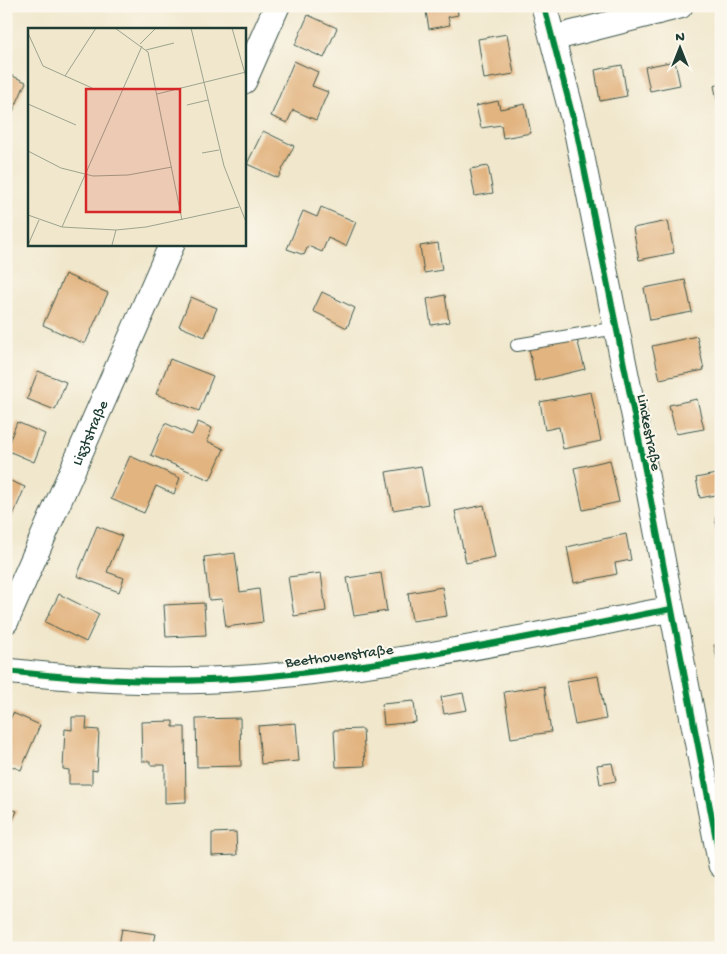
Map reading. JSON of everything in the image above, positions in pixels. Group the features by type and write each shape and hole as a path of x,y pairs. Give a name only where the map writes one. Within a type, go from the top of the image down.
{"street":[{"path":"245,79 277,6"},
{"name":"Linckestraße","path":"544,6 554,38 576,133 721,865"},
{"path":"554,38 680,6"},
{"name":"Lisztstraße","path":"6,621 172,245"},
{"name":"Beethovenstraße","path":"6,671 49,676 147,681 246,678 323,671 422,656 671,609"}],"lane":[{"path":"517,344 616,328"}],"building":[{"path":"425,6 457,6 458,15 448,17 450,25 429,29"},
{"path":"308,15 337,28 324,58 295,45"},
{"path":"507,34 514,74 484,79 478,39"},
{"path":"294,61 318,72 312,86 328,92 316,120 293,110 287,123 271,116"},
{"path":"675,61 680,85 650,91 645,67"},
{"path":"622,65 627,96 600,101 595,70"},
{"path":"6,73 26,82 12,114 6,111"},
{"path":"721,84 721,113 720,113 714,86"},
{"path":"498,101 500,109 525,104 531,133 503,138 501,125 481,128 476,106"},
{"path":"263,131 294,146 278,178 247,164"},
{"path":"488,166 493,193 475,196 470,169"},
{"path":"321,207 356,222 346,246 328,238 322,252 308,246 304,255 287,249 303,211 317,217"},
{"path":"668,221 674,253 639,260 633,228"},
{"path":"438,243 442,270 424,273 420,246"},
{"path":"65,274 108,293 85,344 43,325"},
{"path":"685,280 692,312 650,320 644,288"},
{"path":"322,292 355,308 347,328 313,311"},
{"path":"445,295 449,322 431,325 427,299"},
{"path":"191,297 217,308 205,337 179,326"},
{"path":"697,336 704,370 660,379 652,346"},
{"path":"577,339 585,369 535,381 529,348"},
{"path":"170,359 213,376 199,411 156,394"},
{"path":"38,371 66,382 55,410 27,399"},
{"path":"591,392 601,441 563,449 559,427 545,430 540,402"},
{"path":"697,399 704,429 676,434 669,405"},
{"path":"17,422 45,434 34,462 6,450"},
{"path":"198,422 212,428 207,441 224,449 210,480 151,455 165,423 192,435"},
{"path":"130,456 180,478 174,494 156,486 144,513 111,499"},
{"path":"610,460 619,502 583,510 574,468"},
{"path":"421,466 428,504 393,510 386,472"},
{"path":"721,473 721,494 700,498 696,478"},
{"path":"6,479 25,487 6,532"},
{"path":"484,505 495,557 466,563 455,511"},
{"path":"721,517 721,540 720,541 715,518"},
{"path":"97,526 122,536 107,572 124,578 119,592 77,576"},
{"path":"626,534 631,560 615,563 617,574 574,583 567,547"},
{"path":"235,553 240,592 259,589 263,622 226,627 222,599 209,600 204,557"},
{"path":"321,573 326,611 294,616 288,577"},
{"path":"381,573 387,611 354,616 347,578"},
{"path":"442,587 447,616 412,621 408,593"},
{"path":"59,594 99,614 86,642 45,622"},
{"path":"204,603 206,635 166,637 164,605"},
{"path":"721,644 721,673 720,673 714,645"},
{"path":"598,676 606,719 575,725 567,681"},
{"path":"544,686 551,732 511,738 504,692"},
{"path":"463,693 467,710 444,714 441,697"},
{"path":"414,701 416,722 384,725 382,704"},
{"path":"13,713 40,725 21,770 6,764 6,728"},
{"path":"72,717 87,717 86,729 99,730 97,771 92,770 92,784 69,784 69,770 63,769 65,729 72,730"},
{"path":"240,718 241,766 197,767 196,719"},
{"path":"173,721 173,727 185,727 186,802 165,803 165,765 150,765 150,761 142,761 141,722"},
{"path":"296,723 299,761 261,764 258,726"},
{"path":"363,729 365,766 336,767 334,730"},
{"path":"612,763 616,781 600,784 597,765"},
{"path":"6,807 17,811 6,836"},
{"path":"236,832 237,855 212,856 212,833"},
{"path":"122,929 156,934 153,948 119,945"}],"cycle path":[{"path":"544,6 577,133 641,449 721,865"},
{"path":"6,671 66,677 157,681 217,680 301,673 460,650 671,609"}]}
